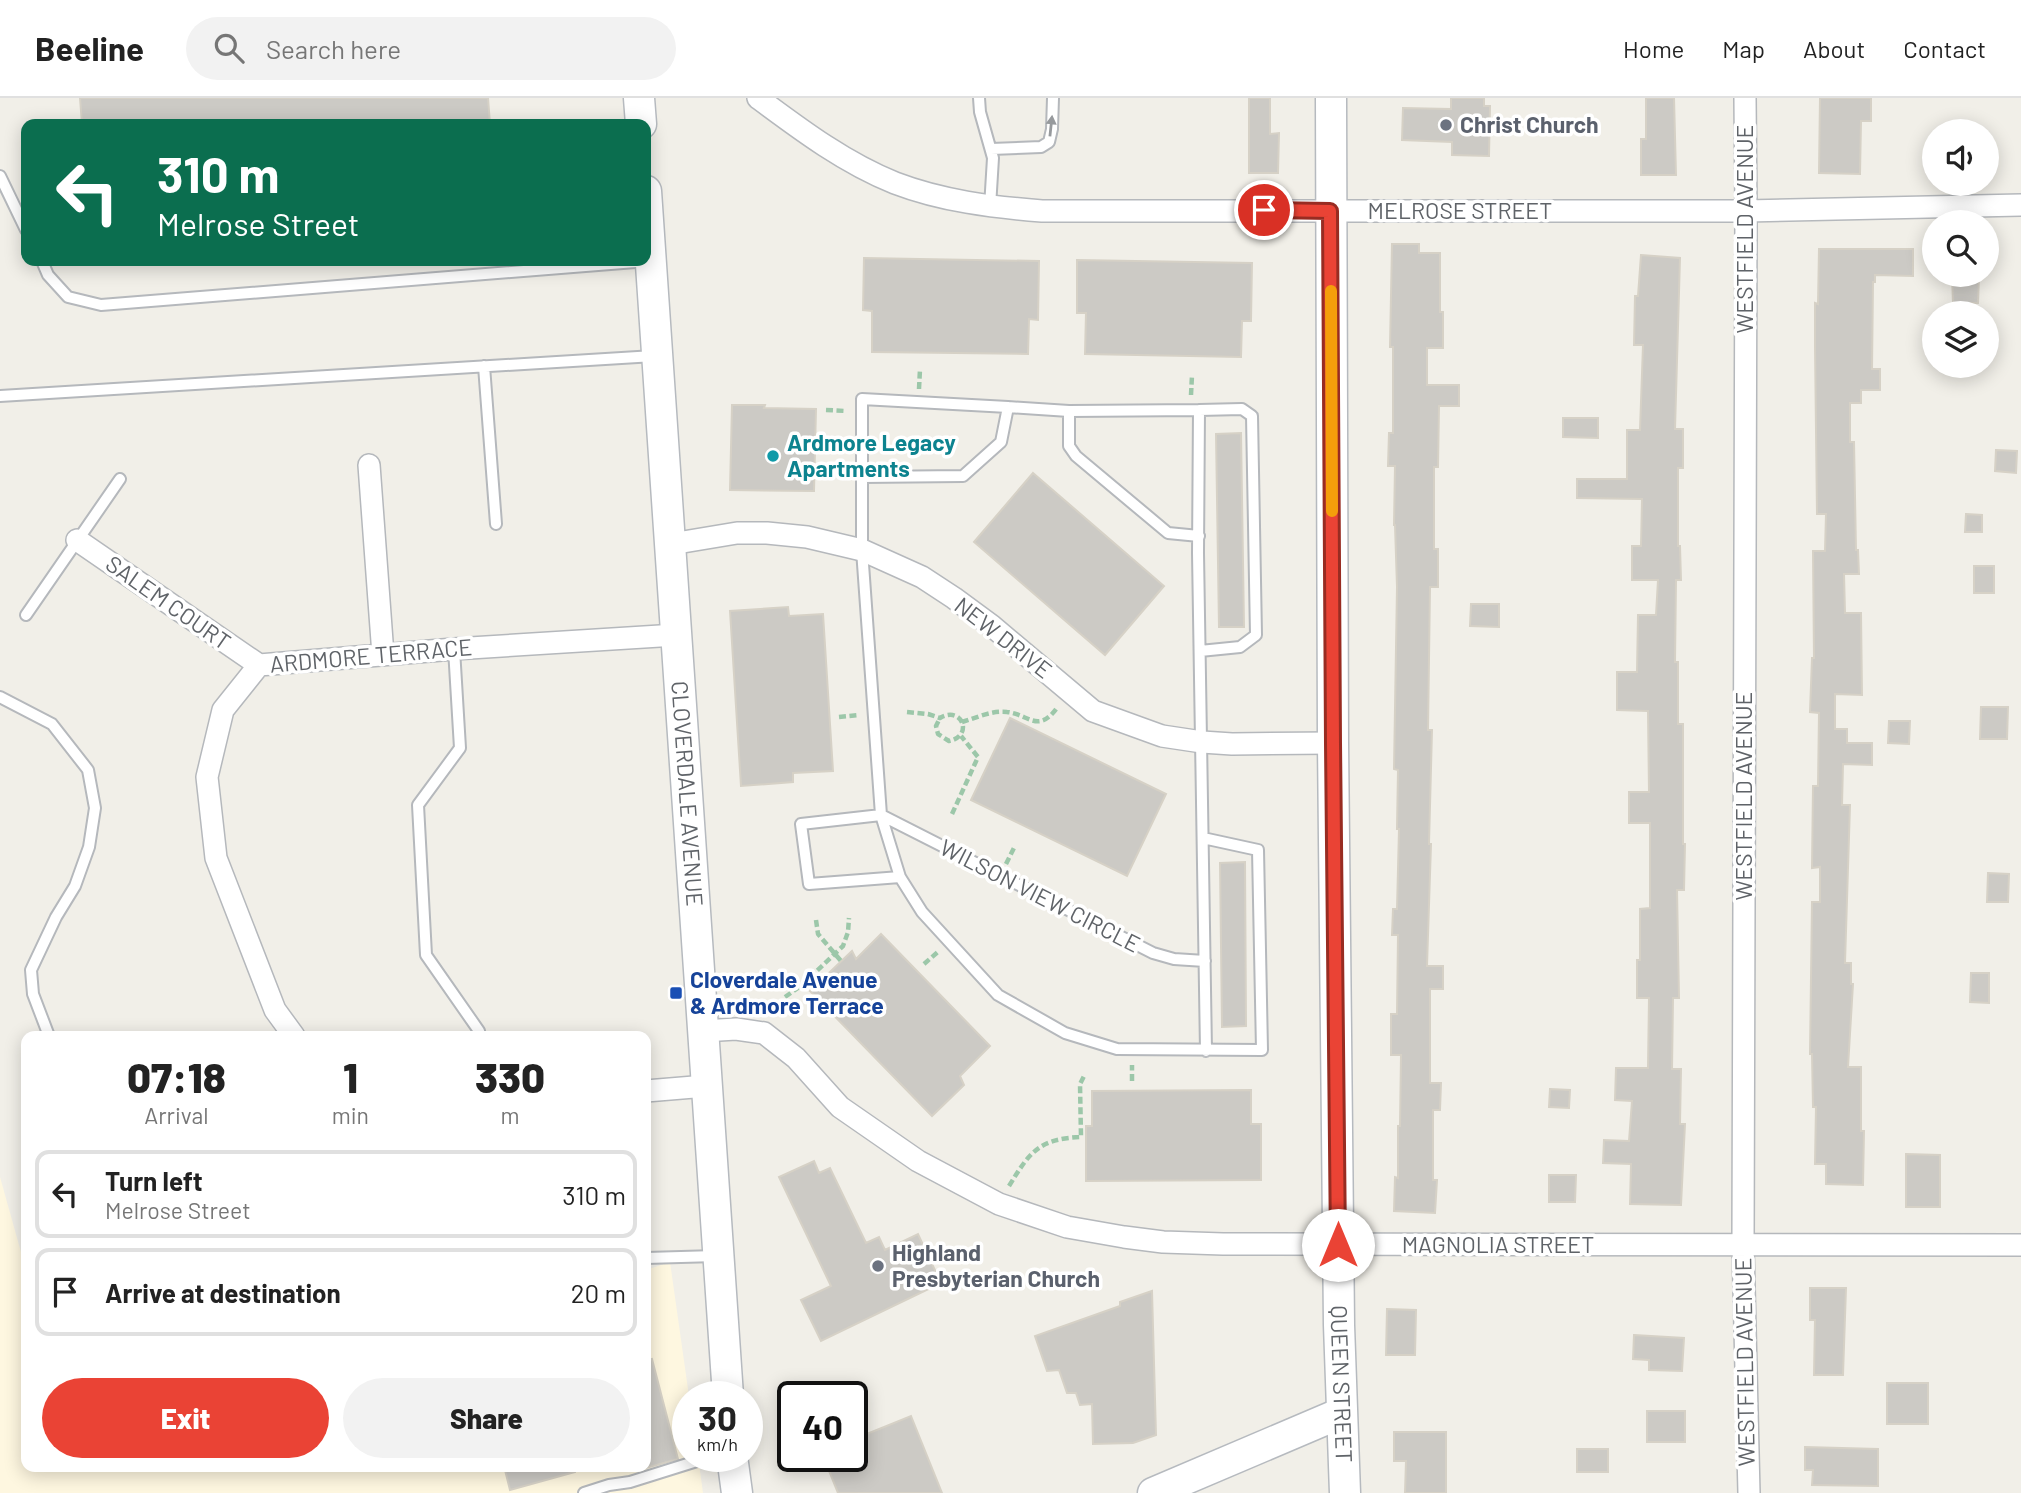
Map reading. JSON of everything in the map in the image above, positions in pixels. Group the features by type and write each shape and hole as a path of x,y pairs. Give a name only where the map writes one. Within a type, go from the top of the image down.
{"street":[{"path":"639,98 641,119"},
{"name":"MELROSE STREET","path":"758,98 850,161 894,183 990,207 1042,211 1746,211 2021,205"},
{"name":"QUEEN STREET","path":"1331,98 1338,1245 1345,1493"},
{"name":"WESTFIELD AVENUE","path":"1745,98 1743,1246 1749,1493"},
{"name":"CLOVERDALE AVENUE","path":"651,261 727,1381"},
{"path":"369,465 383,655"},
{"name":"NEW DRIVE","path":"671,544 737,533 767,533 807,537 862,550 922,577 954,598 992,626 1093,711 1162,736 1202,742 1333,743"},
{"name":"SALEM COURT","path":"78,540 260,665"},
{"name":"ARDMORE TERRACE","path":"290,1031 275,1010 216,858 207,777 223,710 260,665 676,635"},
{"name":"MAGNOLIA STREET","path":"703,1031 736,1029 764,1033 796,1058 840,1107 918,1161 999,1204 1067,1227 1163,1242 1338,1245 2021,1245"},
{"path":"651,1091 706,1086"},
{"path":"1153,1493 1341,1413"},
{"path":"734,1472 737,1493"}],"lane":[{"path":"979,98 980,112 993,158 990,207"},
{"path":"991,149 1041,147 1049,142 1053,98"},
{"path":"0,176 21,220"},
{"path":"44,266 48,275 68,297 101,304 602,266"},
{"path":"0,396 657,355"},
{"path":"484,366 496,524"},
{"path":"1200,651 1240,647 1256,635 1252,416 1242,409 1069,411 862,399 862,550 881,815 901,877 922,912 999,995 1065,1033 1116,1049 1262,1051 1258,850 1203,838"},
{"path":"862,477 963,476 1001,442 1008,407"},
{"path":"1199,410 1206,1051"},
{"path":"1069,411 1069,446 1076,456 1168,533 1199,536"},
{"path":"26,615 120,479"},
{"path":"454,649 460,748 418,805 426,955 479,1031"},
{"path":"0,697 52,724 88,770 96,808 89,847 75,886 56,917 31,971 33,994 47,1031"},
{"path":"881,815 801,824 809,884 901,877"},
{"name":"WILSON VIEW CIRCLE","path":"881,815 1153,953 1174,959 1205,961"},
{"path":"651,1258 718,1256"},
{"path":"584,1493 672,1469"}],"path":[{"path":"962,722 993,712 1018,714 1029,721 1041,720 1051,716 1057,708"},
{"path":"907,712 928,713 940,718"},
{"path":"953,714 960,719 963,727 961,735 953,741 941,738 936,730 940,718 953,714"},
{"path":"951,814 978,757 961,735"},
{"path":"785,997 802,985 843,946 849,918"},
{"path":"816,920 818,934 841,961"},
{"path":"1009,1186 1029,1155 1048,1142 1081,1136 1080,1084 1084,1076"}],"shaded area":[{"path":"0,1177 21,1252 21,1472 651,1472 651,1268 670,1262 687,1381 672,1381 672,1472 700,1472 703,1493 0,1493"}],"building":[{"path":"80,98 488,98 490,119 82,119"},
{"path":"1249,98 1270,98 1270,134 1279,133 1278,173 1249,173"},
{"name":"Christ Church","path":"1451,98 1484,98 1484,106 1490,106 1489,156 1452,155 1452,142 1402,140 1403,108 1451,109"},
{"path":"1646,98 1674,98 1676,175 1641,175 1641,139 1646,139"},
{"path":"1820,98 1871,98 1871,121 1861,121 1860,174 1819,173"},
{"path":"1392,244 1419,244 1419,253 1440,253 1443,348 1427,348 1427,385 1459,385 1459,406 1439,406 1438,467 1434,467 1434,549 1438,549 1438,587 1430,587 1428,730 1432,730 1427,966 1443,966 1443,989 1430,989 1430,1083 1441,1083 1440,1110 1433,1110 1433,1180 1437,1180 1435,1213 1394,1211 1395,1177 1398,1178 1401,1055 1391,1055 1391,1014 1397,1014 1398,935 1392,935 1393,909 1397,909 1399,829 1398,770 1394,769 1397,587 1395,466 1388,466 1389,433 1393,433 1393,347 1390,347"},
{"path":"1819,249 1913,249 1913,276 1875,275 1872,369 1880,369 1880,390 1861,390 1861,403 1850,403 1859,574 1844,574 1845,613 1861,613 1862,695 1835,694 1835,729 1847,729 1847,743 1872,743 1872,765 1843,764 1842,805 1850,805 1845,963 1851,963 1853,984 1848,1067 1861,1067 1863,1185 1826,1184 1826,1164 1815,1164 1816,1107 1813,1107 1810,1054 1812,902 1820,902 1820,867 1812,868 1813,786 1818,786 1819,713 1810,712 1814,658 1813,551 1825,551 1826,514 1817,514 1815,303 1818,304"},
{"path":"1641,255 1680,258 1675,429 1683,429 1683,468 1678,468 1681,580 1676,580 1675,662 1678,662 1678,724 1683,724 1685,844 1684,890 1677,890 1679,998 1673,998 1672,1069 1681,1069 1680,1124 1685,1124 1681,1205 1630,1204 1631,1164 1603,1163 1604,1140 1629,1141 1632,1101 1615,1100 1616,1068 1648,1068 1649,998 1637,998 1637,960 1640,960 1640,909 1650,908 1650,823 1629,823 1629,792 1649,792 1648,711 1617,710 1617,672 1637,672 1638,615 1656,615 1658,580 1632,580 1632,546 1641,546 1642,499 1577,498 1577,479 1627,479 1627,430 1640,430 1643,345 1634,345 1635,296 1638,296"},
{"path":"864,258 1039,261 1038,320 1029,319 1028,354 872,352 872,311 863,310"},
{"path":"1077,260 1252,263 1251,321 1242,321 1241,357 1085,354 1086,313 1077,313"},
{"path":"1952,287 1979,287 1978,301 1953,301"},
{"name":"Ardmore Legacy Apartments","path":"732,405 816,409 814,491 730,490"},
{"path":"1563,418 1598,418 1598,438 1563,437"},
{"path":"1241,433 1244,627 1219,627 1216,434"},
{"path":"1996,450 2017,451 2016,473 1995,471"},
{"path":"1033,473 1164,586 1105,655 974,542"},
{"path":"1966,514 1982,515 1982,532 1965,532"},
{"path":"1974,566 1994,566 1994,593 1974,593"},
{"path":"1471,604 1499,604 1499,627 1470,626"},
{"path":"788,607 789,616 823,614 833,771 793,773 793,782 741,786 730,611"},
{"path":"1981,707 2008,707 2007,739 1980,739"},
{"path":"1010,718 1166,794 1127,876 971,800"},
{"path":"1889,721 1910,721 1909,744 1888,743"},
{"path":"1245,862 1246,1026 1222,1027 1220,863"},
{"path":"1988,873 2009,874 2008,902 1987,902"},
{"path":"881,934 990,1046 960,1076 964,1085 932,1116 810,991 852,951 856,959"},
{"path":"1971,973 1989,973 1989,1003 1970,1002"},
{"path":"1550,1089 1570,1090 1569,1108 1549,1107"},
{"path":"1251,1090 1251,1124 1261,1124 1261,1180 1086,1181 1086,1126 1092,1126 1092,1091"},
{"path":"1906,1154 1940,1155 1940,1207 1906,1207"},
{"name":"Highland Presbyterian Church","path":"814,1161 819,1173 830,1168 866,1243 879,1237 885,1250 918,1234 941,1283 821,1341 801,1300 831,1286 779,1177"},
{"path":"1549,1175 1576,1175 1575,1202 1549,1202"},
{"path":"1810,1288 1846,1288 1843,1375 1814,1375 1815,1320 1810,1320"},
{"path":"1152,1291 1156,1435 1133,1443 1093,1444 1092,1404 1080,1405 1076,1393 1067,1393 1059,1370 1047,1371 1035,1336 1120,1306 1120,1302"},
{"path":"1387,1309 1416,1310 1415,1355 1386,1355"},
{"path":"1634,1335 1684,1338 1682,1371 1649,1370 1649,1360 1633,1359"},
{"path":"652,1359 672,1436 672,1461 651,1467"},
{"path":"1887,1383 1928,1383 1928,1424 1887,1424"},
{"path":"1647,1411 1685,1411 1685,1442 1647,1442"},
{"path":"911,1416 942,1493 838,1493 829,1472 868,1472 868,1433"},
{"path":"1394,1432 1446,1432 1446,1493 1405,1493 1406,1461 1394,1461"},
{"path":"1805,1447 1878,1449 1878,1486 1812,1485 1813,1470 1805,1470"},
{"path":"1577,1449 1608,1449 1608,1472 1577,1472"},
{"path":"506,1472 575,1472 510,1490"}],"slow traffic":[{"path":"1331,291 1332,511"}],"place":[{"name":"Christ Church","path":"1446,125"},
{"name":"Ardmore Legacy Apartments","path":"773,456"},
{"name":"Cloverdale Avenue & Ardmore Terrace","path":"676,993"},
{"name":"Highland Presbyterian Church","path":"878,1266"}],"route":[{"path":"1264,210 1330,211 1338,1245"}]}
